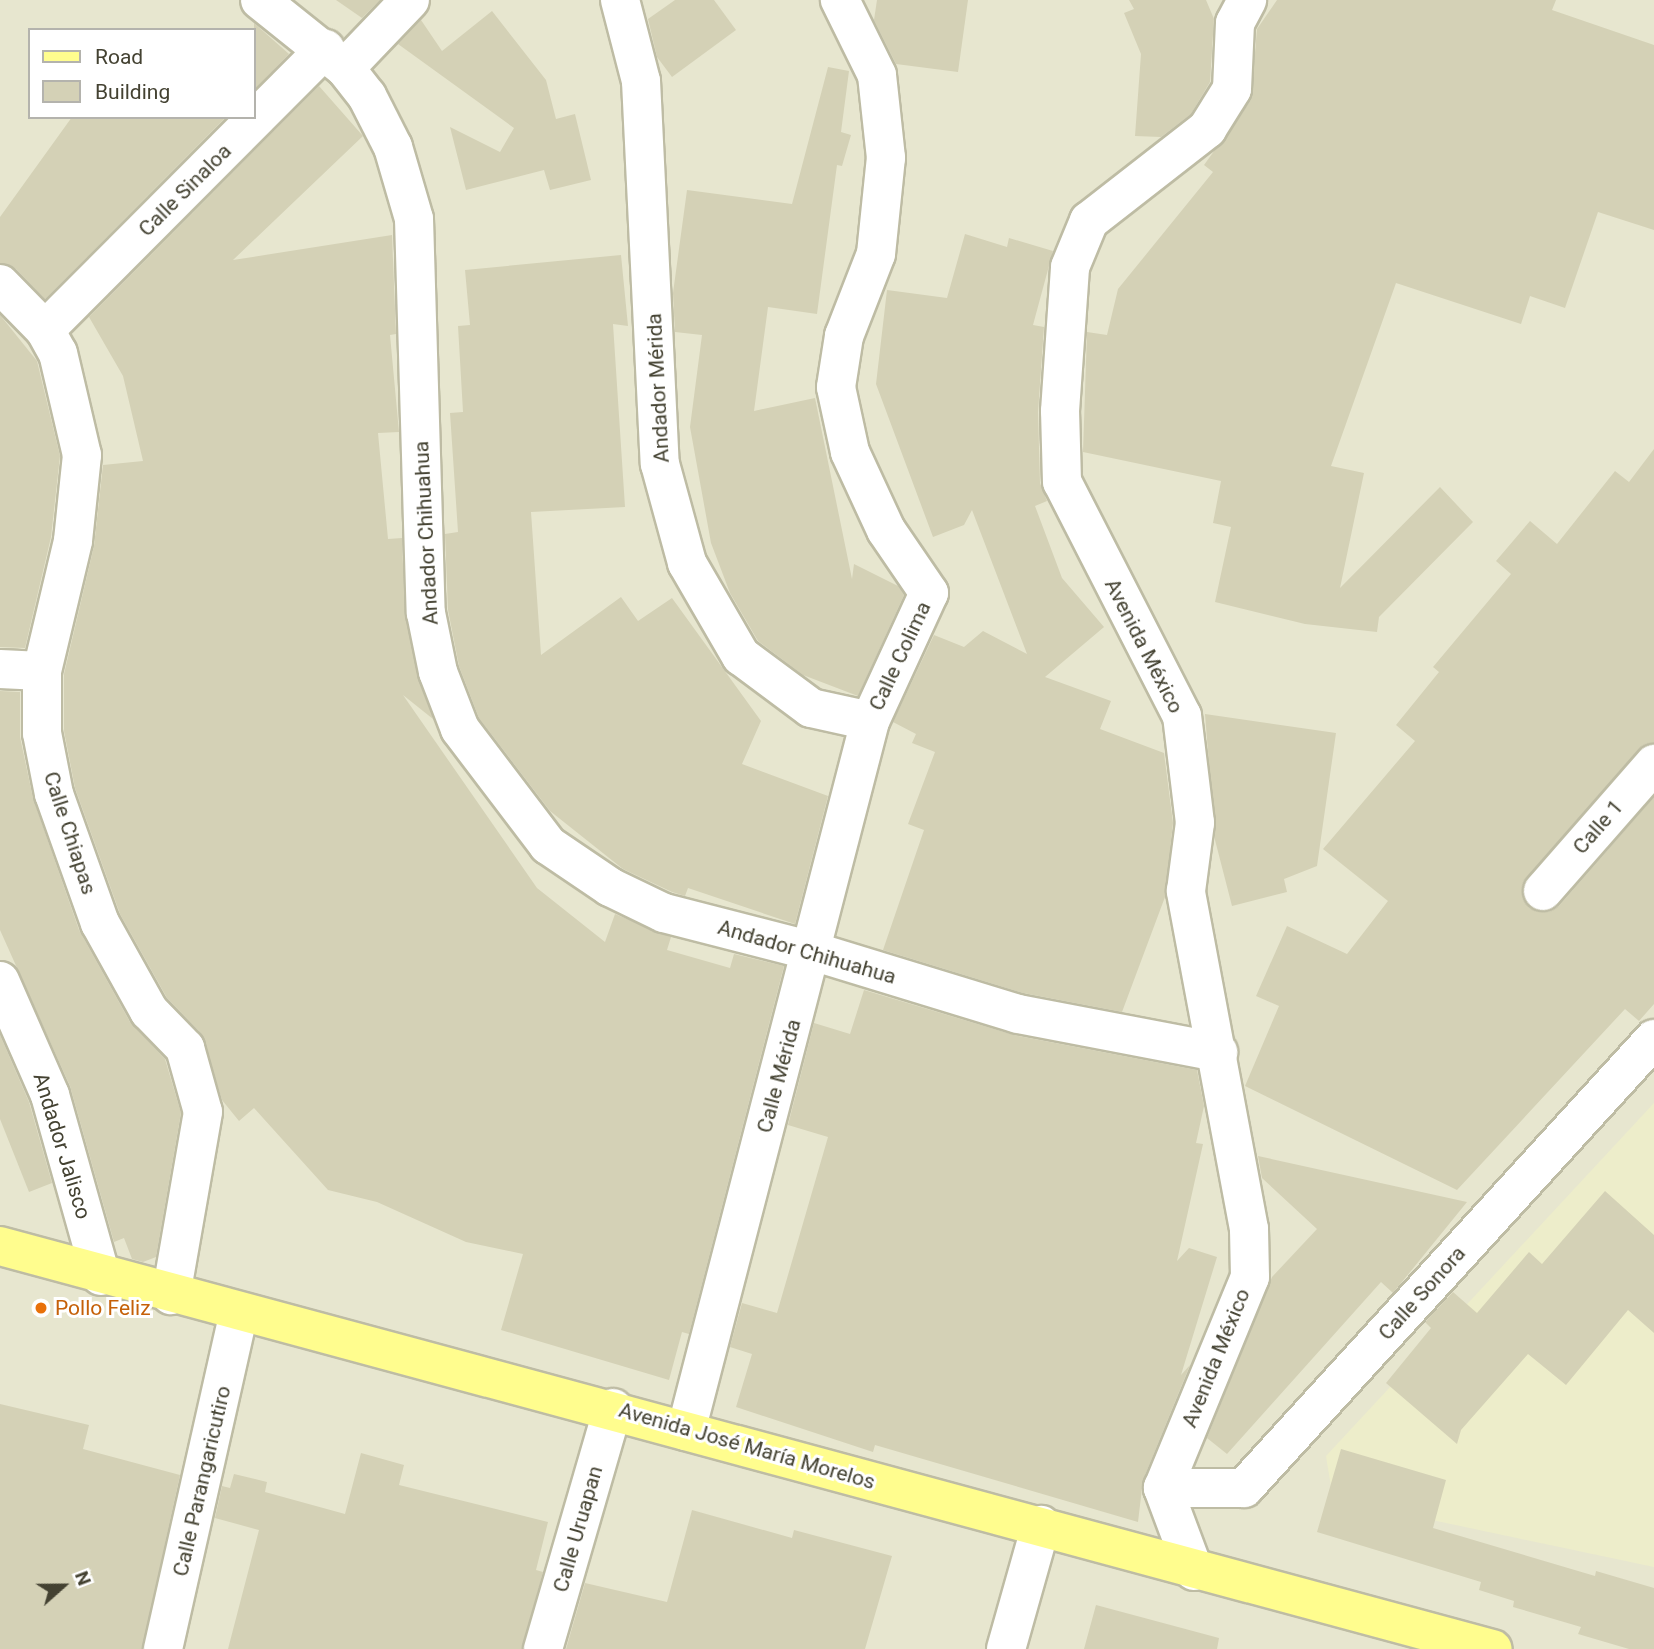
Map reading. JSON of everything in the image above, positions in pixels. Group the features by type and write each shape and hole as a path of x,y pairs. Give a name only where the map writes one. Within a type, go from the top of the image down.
{"main road":[{"name":"Avenida José María Morelos","path":"0,1246 239,1313 613,1408 686,1431 1041,1525 1194,1571 1493,1649"}],"street":[{"name":"Andador Chihuahua","path":"260,0 335,59 367,96 393,147 414,219 426,613 438,672 460,729 548,845 610,887 664,914 812,951 1018,1014 1218,1052"},
{"name":"Calle Sinaloa","path":"45,330 335,59 410,0"},
{"name":"Andador Mérida","path":"620,0 641,81 660,464 687,563 741,656 811,708 870,720"},
{"name":"Calle Colima","path":"839,0 877,75 886,158 876,254 844,336 835,387 850,452 886,530 929,593 870,720"},
{"name":"Avenida México","path":"1163,1488 1250,1277 1249,1229 1186,891 1195,823 1182,716 1062,482 1060,411 1070,267 1089,221 1207,129 1232,89 1236,8"},
{"name":"Calle Chiapas","path":"0,284 45,330 66,375 82,455 74,541 42,671 42,733 54,794 91,900 149,1011 185,1048 203,1112 171,1295"},
{"path":"0,669 42,671"},
{"name":"Calle Mérida","path":"686,1431 870,720"},
{"name":"Calle 1","path":"1543,891 1654,764"},
{"name":"Andador Jalisco","path":"0,981 50,1095 101,1276"},
{"name":"Calle Sonora","path":"1163,1488 1244,1488 1654,1039"},
{"name":"Calle Parangaricutiro","path":"163,1649 239,1313"},
{"name":"Calle Uruapan","path":"543,1649 613,1408"},
{"path":"1163,1488 1194,1571"},
{"path":"1006,1649 1041,1525"}],"shaded area":[{"path":"0,0 1654,0 1654,1649 0,1649"},
{"path":"1654,1103 1654,1567 1333,1499 1326,1456"}],"building":[{"path":"336,0 380,0 362,18"},
{"path":"675,0 714,0 736,30 672,77 657,57 648,19"},
{"path":"877,0 968,0 958,72 896,64 874,20"},
{"path":"1129,0 1206,0 1214,19 1210,82 1191,114 1161,137 1135,136 1141,54 1124,13 1134,9"},
{"path":"1277,0 1556,0 1552,10 1654,45 1654,230 1598,212 1565,308 1530,296 1521,324 1396,283 1331,466 1364,473 1340,588 1440,487 1473,522 1379,617 1377,632 1305,624 1215,602 1231,527 1213,523 1221,481 1083,452 1087,332 1107,335 1118,289 1213,172 1204,165 1251,100 1257,29"},
{"path":"492,11 546,80 556,119 575,114 591,180 550,190 544,170 466,190 450,127 500,152 514,128 398,44 421,20 442,51"},
{"path":"254,23 289,54 256,88 256,28"},
{"path":"828,67 849,71 841,132 851,135 842,166 837,165 817,314 768,307 754,411 815,398 852,579 854,564 898,586 904,595 858,696 803,675 758,641 730,593 711,543 690,427 702,335 675,332 673,293 687,190 792,204"},
{"path":"319,86 363,136 233,260 392,235 396,334 390,335 399,432 378,433 388,539 402,538 405,617 433,719 403,695 537,888 605,942 615,914 671,937 667,950 730,968 734,954 784,966 689,1334 682,1332 669,1380 501,1330 523,1254 466,1242 377,1202 328,1190 254,1108 239,1121 222,1100 201,1033 167,998 120,914 75,788 64,731 64,674 94,546 103,465 143,461 123,376 89,317"},
{"path":"71,119 224,119 45,299 16,269 0,263 0,217"},
{"path":"965,234 1007,247 1009,238 1053,251 1033,325 1044,327 1038,412 1040,483 1047,501 1035,506 1062,578 1104,627 1045,677 1111,701 1100,729 1164,753 1173,823 1165,897 1122,1012 1023,993 883,950 924,830 908,824 935,752 912,743 916,734 893,722 934,635 964,647 983,631 1027,654 972,510 964,525 933,537 876,384 887,290 947,298"},
{"path":"621,255 628,326 613,324 625,507 531,512 541,655 621,597 638,621 672,598 761,721 742,764 828,796 795,924 688,888 685,896 672,892 623,869 550,811 479,718 459,666 448,610 445,534 458,532 450,413 463,412 458,326 470,325 465,270"},
{"path":"0,315 37,361 60,456 51,537 25,648 0,647"},
{"path":"1654,449 1654,743 1638,750 1522,887 1529,908 1549,912 1559,906 1654,797 1654,1004 1639,1021 1625,1009 1457,1190 1245,1086 1279,1006 1256,996 1287,926 1347,954 1388,901 1323,849 1415,741 1396,725 1439,672 1433,667 1511,574 1496,561 1530,521 1557,544 1615,471 1629,482"},
{"path":"0,691 20,692 20,737 33,798 79,930 130,1022 165,1059 181,1113 156,1257 143,1262 132,1259 124,1238 114,1242 70,1086 0,930"},
{"path":"1205,714 1336,733 1317,866 1284,879 1287,892 1232,906 1215,840"},
{"path":"864,990 1014,1035 1197,1070 1204,1106 1196,1143 1203,1144 1177,1261 1189,1248 1217,1257 1181,1375 1190,1365 1143,1480 1138,1522 875,1445 873,1452 736,1407 752,1354 730,1347 742,1303 777,1313 828,1137 788,1125 814,1023 850,1034"},
{"path":"0,1035 29,1102 52,1183 29,1192 0,1119"},
{"path":"1258,1156 1467,1202 1393,1293 1381,1282 1227,1454 1207,1438 1272,1277 1317,1229 1262,1178"},
{"path":"1605,1191 1654,1235 1654,1333 1628,1310 1566,1385 1528,1354 1461,1430 1457,1444 1386,1383 1431,1328 1425,1322 1453,1292 1477,1313 1529,1252 1542,1264"},
{"path":"0,1404 89,1425 83,1449 180,1475 142,1649 0,1649"},
{"path":"1341,1449 1446,1480 1433,1528 1595,1576 1596,1571 1654,1588 1654,1649 1629,1649 1578,1634 1581,1627 1513,1607 1514,1601 1479,1590 1481,1582 1317,1532"},
{"path":"361,1453 404,1465 399,1485 548,1522 536,1570 543,1572 522,1649 228,1649 259,1530 215,1518 222,1486 230,1488 234,1474 267,1482 265,1492 345,1514"},
{"path":"692,1510 792,1538 794,1530 892,1556 865,1649 566,1649 585,1583 667,1602"},
{"path":"1096,1605 1219,1638 1217,1649 1084,1649"}],"place":[{"name":"Pollo Feliz","path":"41,1308"}]}
